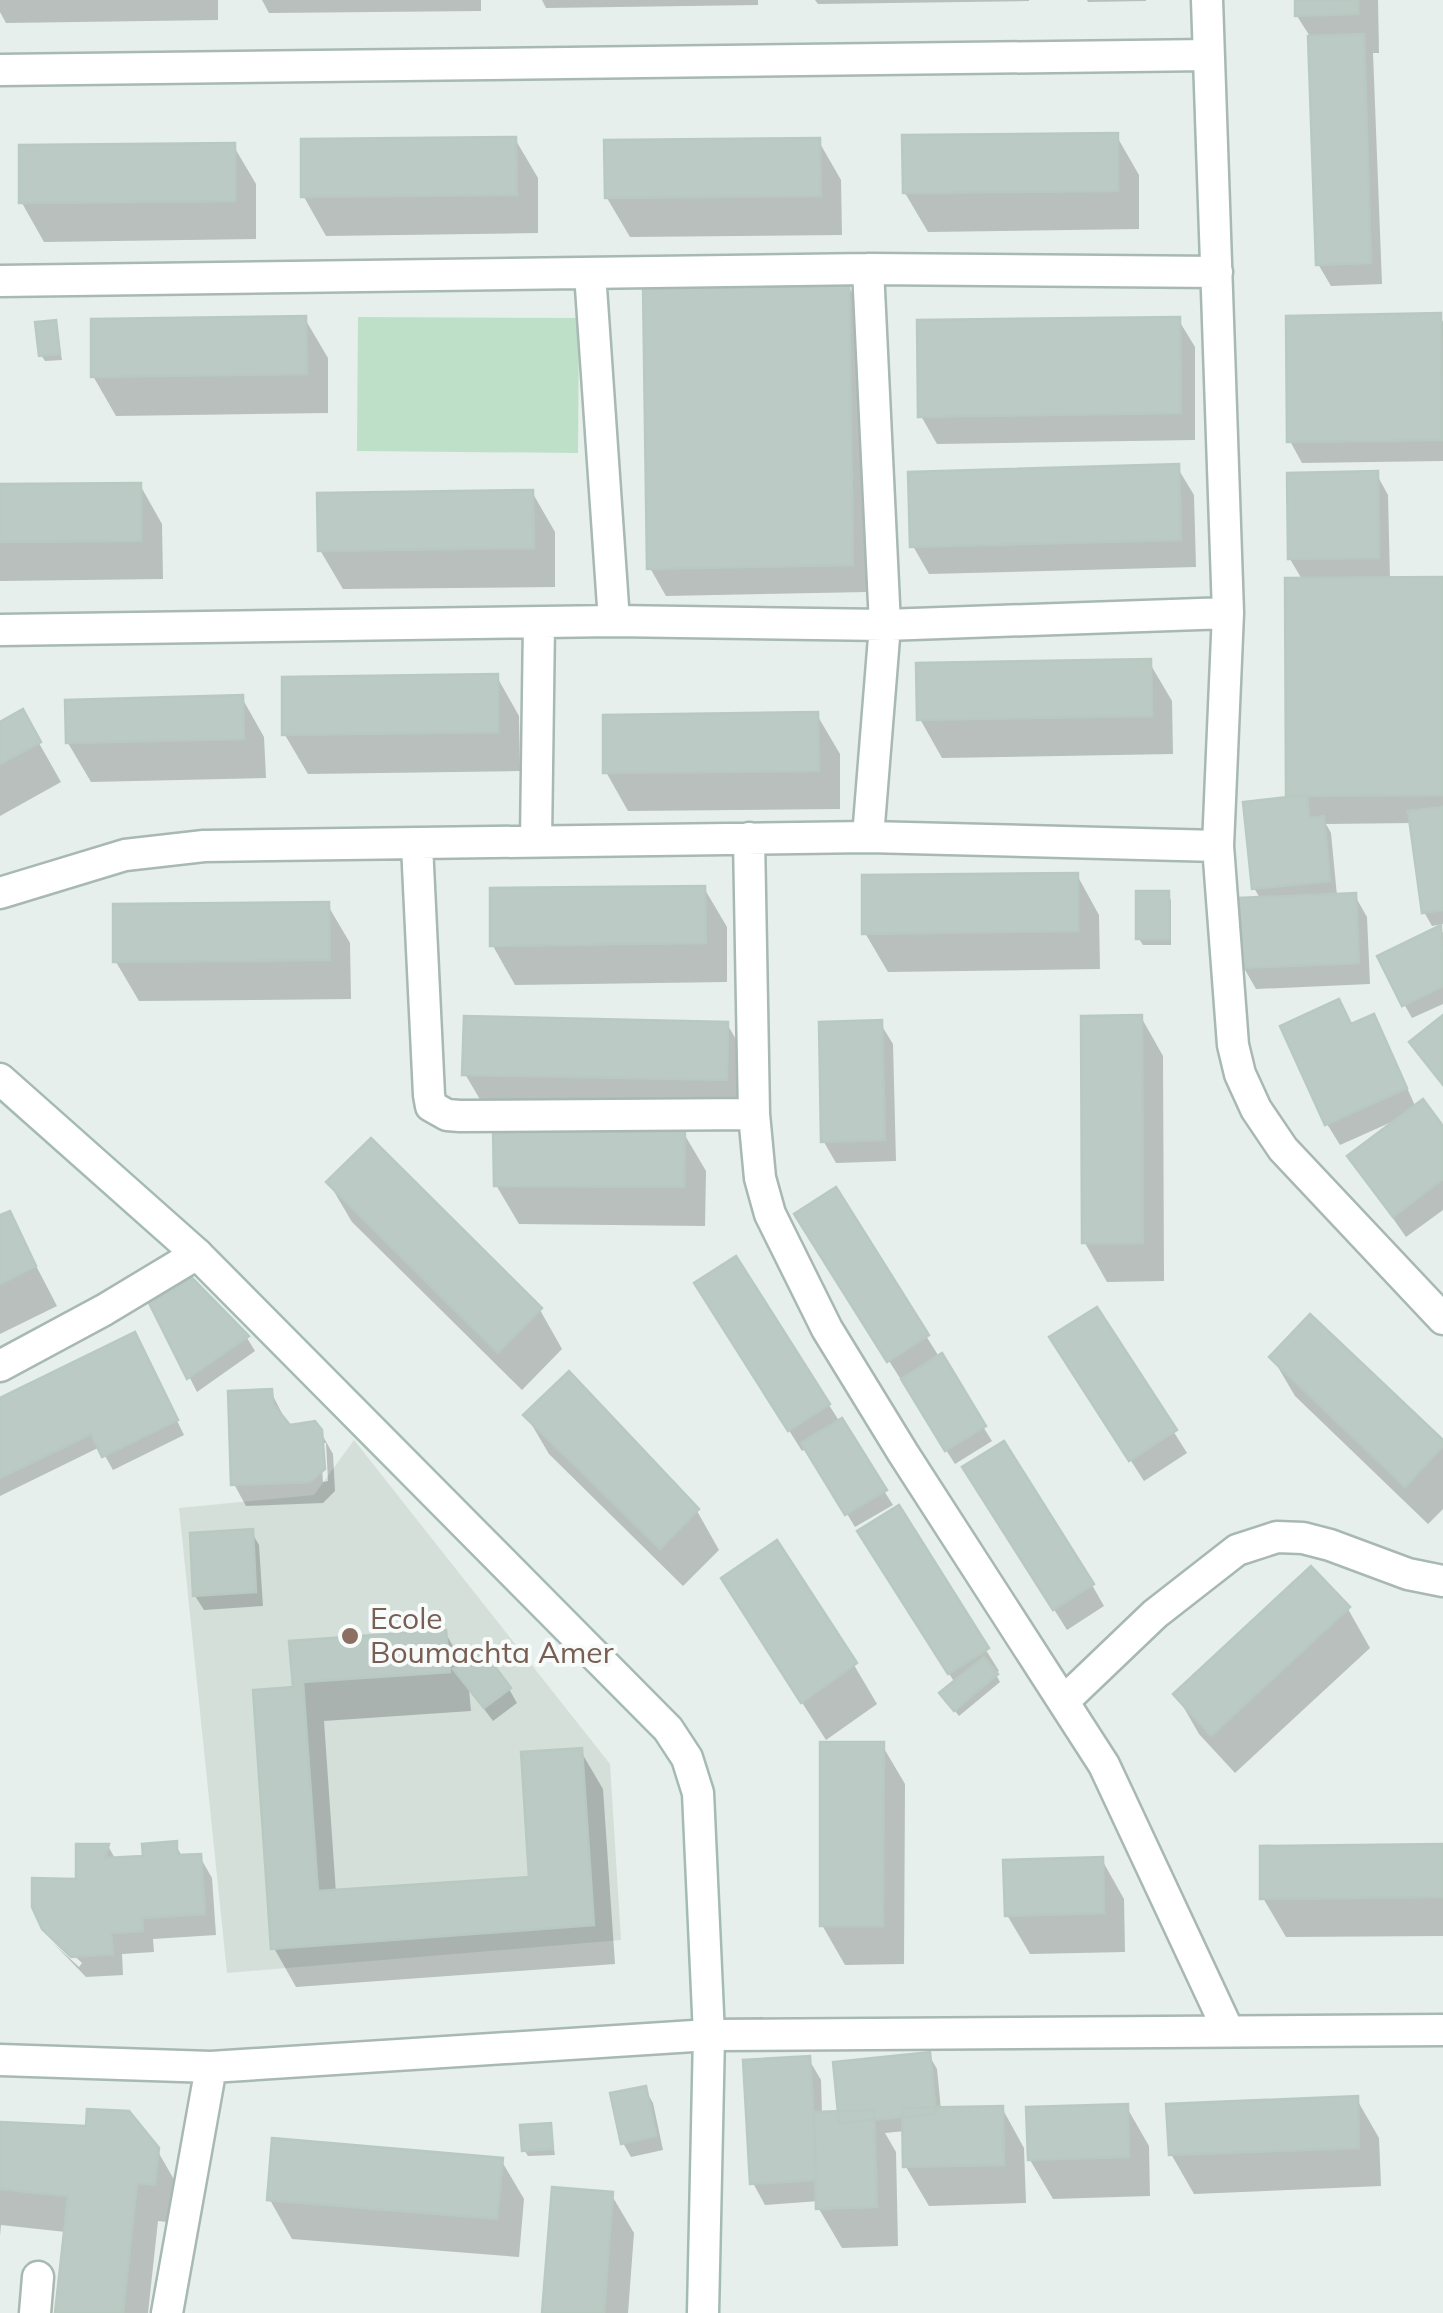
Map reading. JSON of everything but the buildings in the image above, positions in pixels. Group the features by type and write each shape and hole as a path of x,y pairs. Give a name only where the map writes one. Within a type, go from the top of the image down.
{"street":[{"path":"1206,0 1228,613 1218,846 1233,1045 1240,1074 1256,1109 1283,1149 1443,1320"},
{"path":"0,70 1208,56"},
{"path":"0,281 868,269 1217,272"},
{"path":"868,269 884,626 868,837"},
{"path":"590,274 614,621"},
{"path":"0,630 614,621 884,626 1228,613"},
{"path":"536,841 539,623"},
{"path":"0,892 125,854 204,846 868,837 1218,846"},
{"path":"749,838 754,1114 760,1178 770,1214 810,1297 902,1453 1104,1764 1228,2030"},
{"path":"417,845 431,1106 447,1115 754,1114"},
{"path":"0,1079 196,1254 668,1729 687,1758 698,1793 710,2035 702,2313"},
{"path":"0,1366 196,1254"},
{"path":"1064,1701 1155,1614 1238,1550 1278,1538 1303,1538 1408,1574 1443,1581"},
{"path":"0,2060 210,2067 710,2035 1443,2030"},
{"path":"167,2313 210,2067"},
{"path":"35,2313 38,2277"}],"shaded area":[{"name":"Ecole Boumachta Amer","path":"354,1440 610,1764 621,1940 227,1973 179,1508 314,1495"}],"green space":[{"path":"358,317 579,318 578,453 357,451"}],"place":[{"name":"Ecole Boumachta Amer","path":"350,1636"}]}
